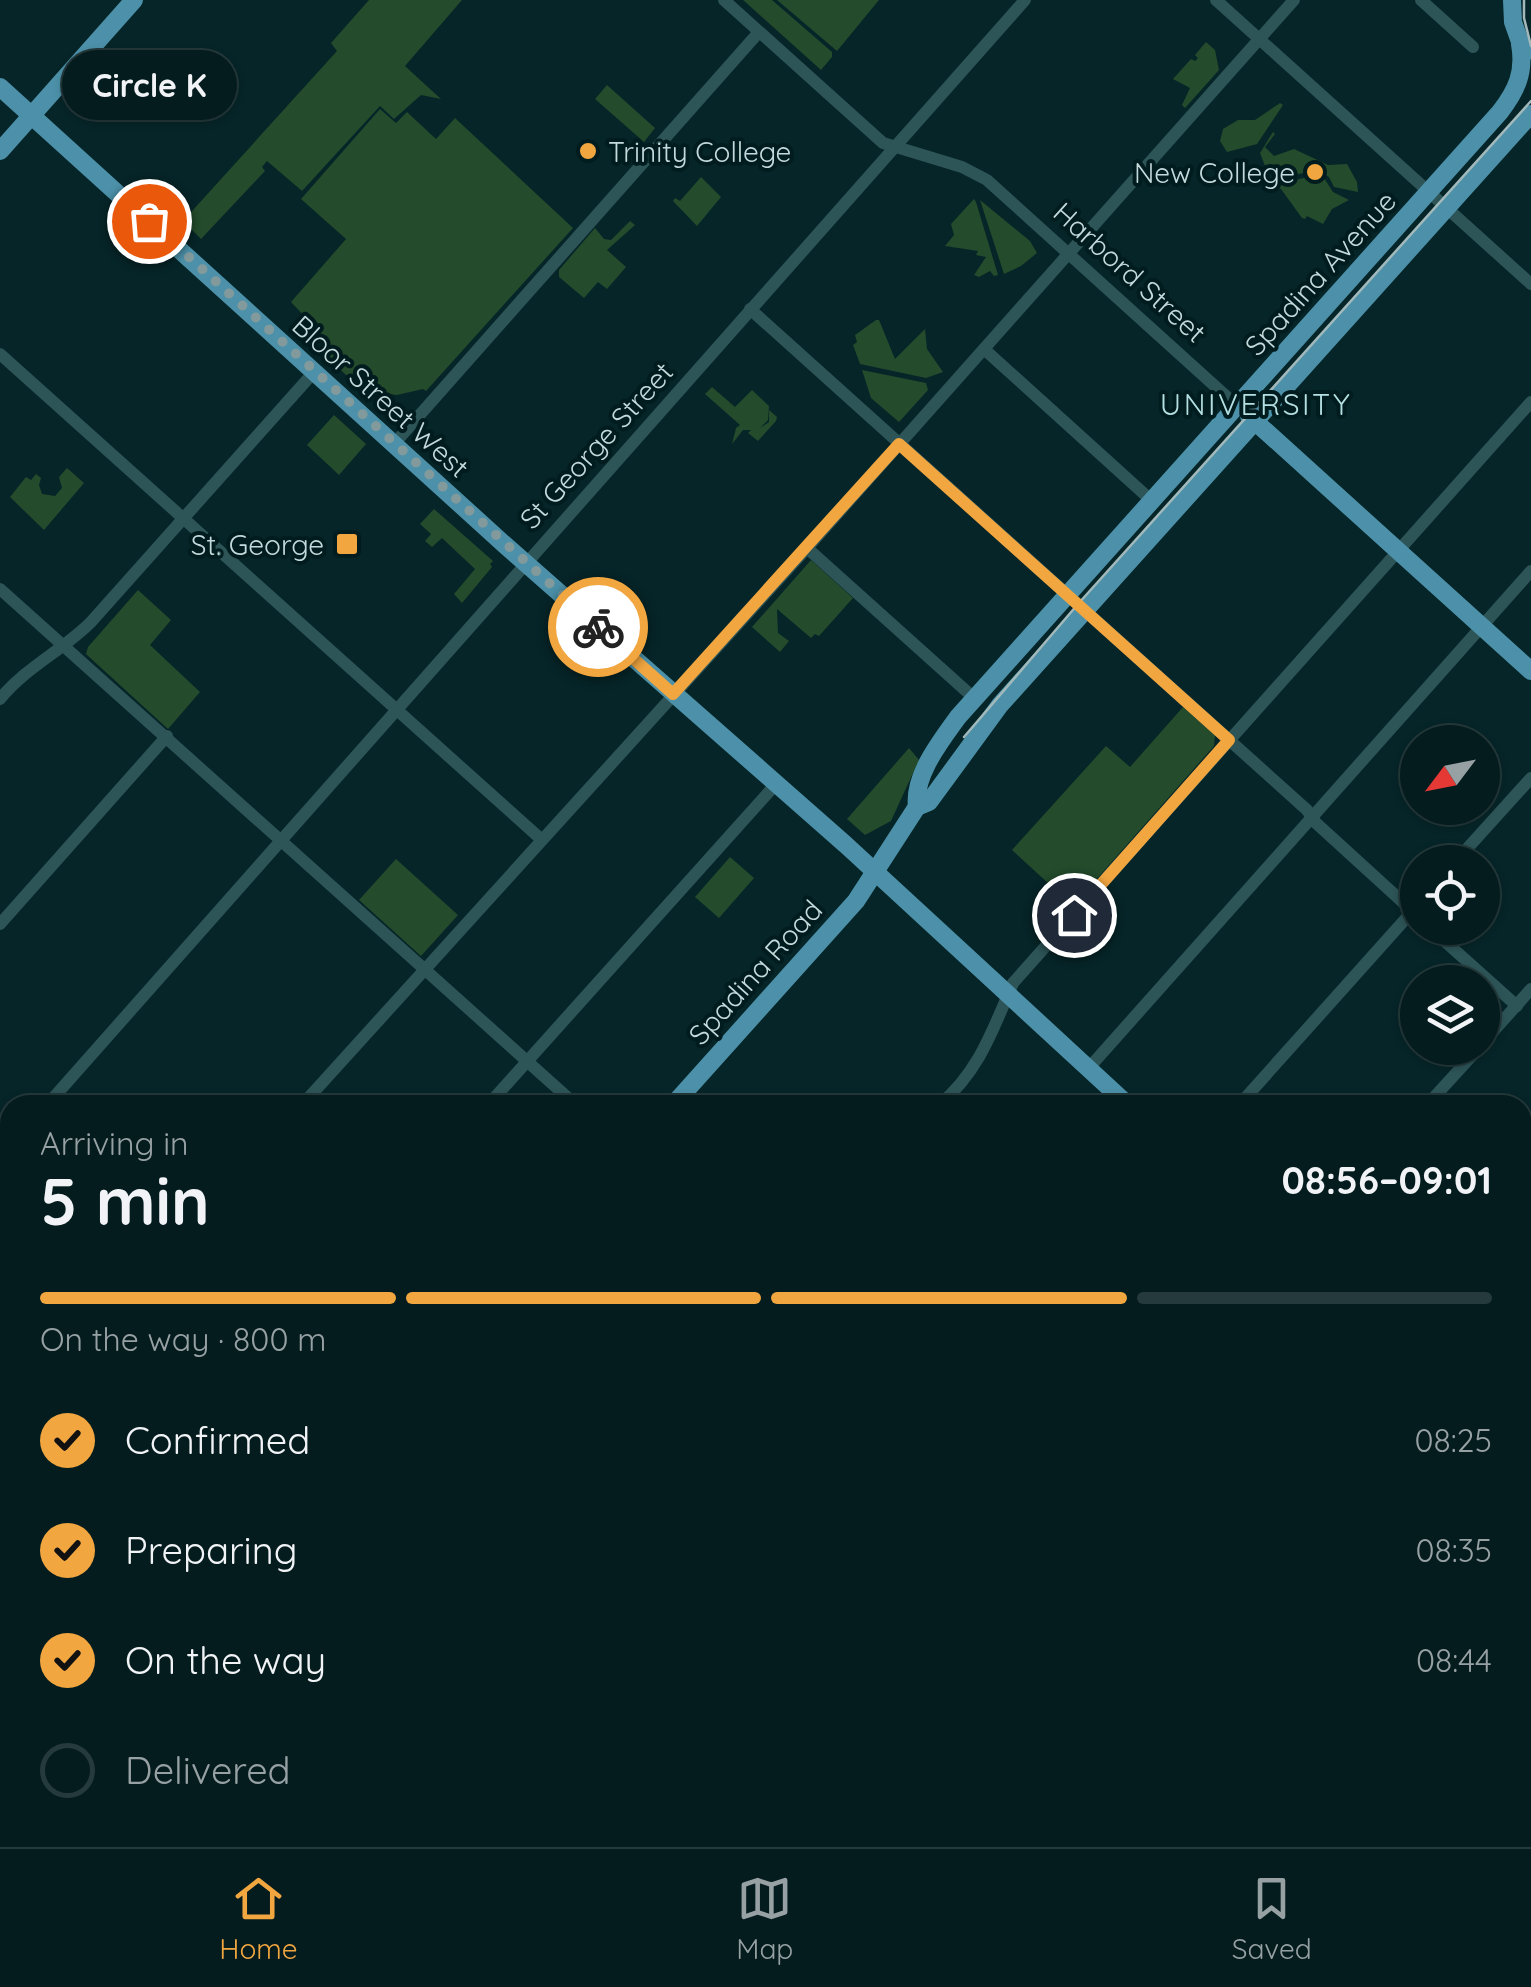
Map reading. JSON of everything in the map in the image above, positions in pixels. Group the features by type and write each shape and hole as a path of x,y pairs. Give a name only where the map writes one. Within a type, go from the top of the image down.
{"main road":[{"path":"0,151 134,0"},
{"path":"1512,0 1513,22 1531,64"},
{"name":"Spadina Avenue","path":"876,873 917,807 929,802 946,755 974,698 1516,92 1522,60 1520,44"},
{"name":"Bloor Street West","path":"0,87 876,873 1113,1095"},
{"name":"Spadina Avenue","path":"946,755 1000,705 1531,114"},
{"name":"Harbord Street","path":"1237,406 1531,671"},
{"name":"Spadina Road","path":"682,1095 856,901 876,873"}],"street":[{"name":"Harbord Street","path":"724,0 883,142 979,174 1237,406"},
{"name":"St George Street","path":"56,1095 1025,0"},
{"path":"1216,0 1531,284"},
{"path":"311,1095 984,349 1254,34 1294,0"},
{"path":"1421,0 1473,47"},
{"path":"394,444 760,32"},
{"path":"750,309 1400,898"},
{"path":"984,349 1152,501"},
{"path":"0,354 542,840"},
{"path":"0,699 29,668 64,646 91,622 314,372"},
{"path":"951,1095 980,1060 1012,982 1531,402"},
{"path":"807,548 974,698"},
{"path":"1088,1070 1531,571"},
{"path":"0,589 565,1095"},
{"path":"0,924 166,736"},
{"path":"1470,845 1531,778"},
{"path":"497,1095 776,784"},
{"path":"1248,1095 1400,928"},
{"path":"1449,945 1517,1006"},
{"path":"1500,1025 1531,990"},
{"path":"1442,1095 1466,1065"}],"green space":[{"path":"369,0 462,0 405,66 441,99 421,95 394,119 380,106 302,191 267,161 262,167 265,171 201,239 183,221 337,51 331,43"},
{"path":"743,0 772,0 832,52 832,57 821,70"},
{"path":"777,0 879,0 837,51"},
{"path":"1206,42 1215,50 1219,70 1185,108 1182,105 1190,88 1173,79 1191,59 1198,58 1195,55"},
{"path":"607,85 655,128 644,142 595,99"},
{"path":"1280,103 1283,105 1257,144 1227,152 1220,141 1223,129 1238,120 1255,120"},
{"path":"380,109 396,123 407,112 436,139 455,118 573,228 426,391 397,395 374,392 370,396 319,351 322,347 318,323 309,321 291,302 346,239 301,199"},
{"path":"1273,132 1265,147 1274,156 1294,149 1328,165 1347,164 1358,192 1334,187 1329,177 1318,170 1294,175 1267,171 1260,153"},
{"path":"1315,175 1324,178 1333,192 1349,200 1332,209 1323,224 1307,216 1302,218 1281,189 1261,183 1266,176 1292,181"},
{"path":"701,177 721,197 697,226 673,201 680,201"},
{"path":"974,199 998,275 990,271 979,277 974,275 986,257 976,255 978,251 945,246 954,235 951,224"},
{"path":"980,200 1030,241 1037,253 1004,274"},
{"path":"630,221 635,225 607,250 626,267 607,289 598,282 584,298 559,277 559,270 595,228 604,239 611,240"},
{"path":"876,320 895,359 925,329 927,349 943,372 926,378 860,364 853,345 857,342 855,335"},
{"path":"862,370 926,383 928,390 899,422 871,398"},
{"path":"712,387 735,407 752,390 769,406 768,420 760,428 769,422 769,410 776,421 758,441 748,433 751,430 743,430 732,444 740,425 705,394"},
{"path":"334,415 366,444 339,475 307,445"},
{"path":"67,468 84,483 44,530 10,497 26,477 31,480 36,474 41,478 42,494 55,496 62,488 59,477"},
{"path":"434,509 493,561 462,603 454,594 475,569 442,538 432,547 425,541 431,534 420,524"},
{"path":"811,560 853,598 819,636 811,638 777,609 778,633 789,641 780,652 752,627"},
{"path":"138,590 171,620 150,645 200,692 168,729 86,654"},
{"path":"1183,707 1215,735 1214,746 1073,906 1012,850 1106,746 1130,767"},
{"path":"909,748 919,760 891,821 865,835 847,819"},
{"path":"730,857 754,878 719,918 695,897"},
{"path":"396,859 458,915 421,956 359,900"}],"tram line":[{"path":"1524,0 1531,46"},
{"path":"964,737 1078,604 1531,101"}],"way so far":[{"path":"149,221 598,627"}],"place":[{"name":"Trinity College","path":"588,151"},
{"name":"New College","path":"1315,172"},
{"name":"Circle K","path":"149,221"},
{"name":"St. George","path":"347,544"}],"district":[{"name":"UNIVERSITY","path":"1256,404"}],"route":[{"path":"598,627 673,694 899,444 1229,740 1074,915"}]}
